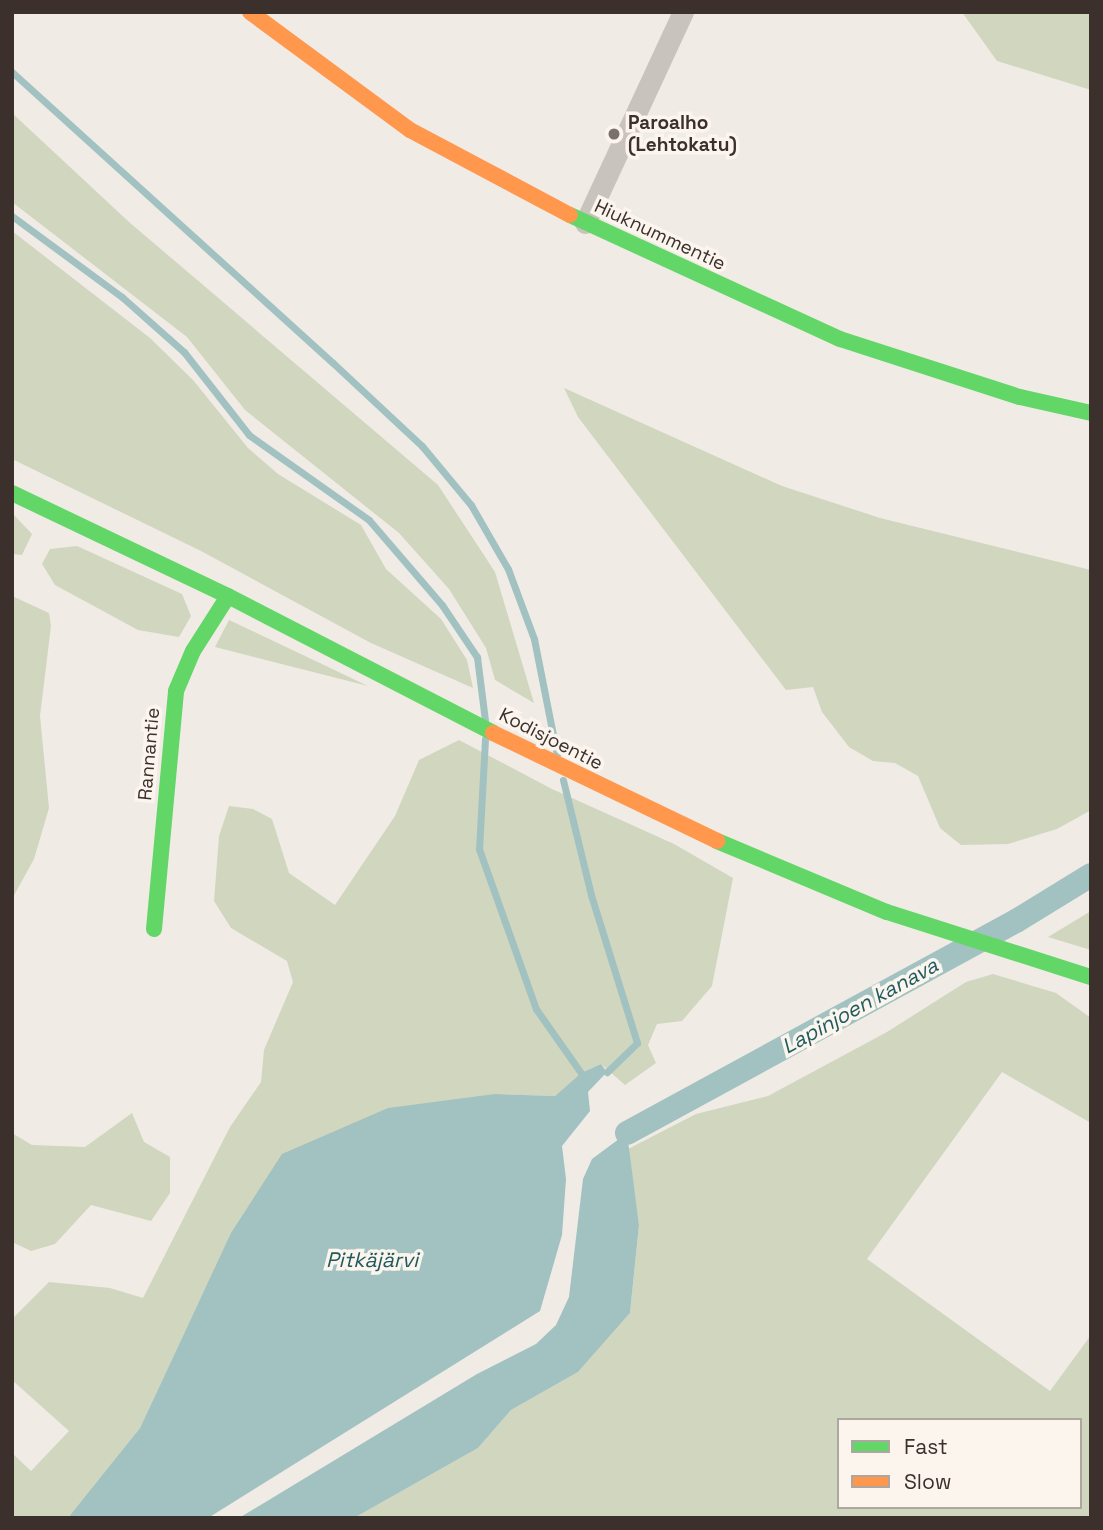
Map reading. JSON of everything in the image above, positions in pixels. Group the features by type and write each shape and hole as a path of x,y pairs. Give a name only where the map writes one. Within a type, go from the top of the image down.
{"street":[{"name":"Hiuknummentie","path":"250,12 410,130 585,223 840,339 1007,393 1091,414"},
{"path":"585,223 683,12"},
{"name":"Kodisjoentie","path":"12,493 228,596 584,780 840,894 922,925 1091,977"},
{"name":"Rannantie","path":"154,929 176,691 193,651 228,596"}],"green space":[{"path":"962,12 1091,12 1091,90 997,61"},
{"path":"12,113 129,222 438,485 495,572 534,703 495,680 486,648 449,589 399,533 245,410 187,337 12,202"},
{"path":"12,231 150,338 193,380 248,448 278,474 361,525 386,569 441,619 467,660 473,688 371,643 201,551 12,459"},
{"path":"564,388 782,486 880,518 1091,570 1091,810 1057,829 1008,844 961,845 940,828 918,776 895,763 873,761 849,747 822,712 813,687 786,690 578,417"},
{"path":"12,513 32,534 22,555 12,554"},
{"path":"77,546 182,594 191,616 179,637 138,630 55,585 42,564 50,549"},
{"path":"12,596 49,613 51,626 40,716 49,808 34,859 12,899"},
{"path":"229,620 368,686 215,647"},
{"path":"459,740 552,789 674,844 733,878 712,986 682,1021 657,1024 648,1045 656,1063 625,1085 601,1064 581,1073 555,1096 495,1094 198,1304 140,1428 74,1512 68,1518 12,1518 12,1453 31,1471 69,1431 12,1380 14,1317 49,1282 110,1288 143,1298 230,1127 261,1082 264,1050 293,982 287,961 231,928 214,901 219,836 229,806 253,809 272,819 289,873 335,905 395,816 419,760"},
{"path":"1091,911 1091,950 1048,937"},
{"path":"993,974 1056,993 1091,1018 1091,1123 1002,1072 867,1259 1050,1391 1091,1335 1091,1518 354,1518 478,1448 511,1410 578,1372 630,1313 639,1225 628,1149 696,1114 768,1096 887,1032 966,982"},
{"path":"132,1113 144,1142 170,1157 170,1193 151,1221 91,1205 55,1244 31,1251 12,1242 12,1133 32,1145 85,1147"}],"water":[{"name":"Pitkäjärvi","path":"601,1064 607,1072 588,1092 590,1111 562,1146 566,1179 562,1235 540,1311 208,1518 68,1518 140,1428 231,1233 282,1154 388,1108 495,1094 555,1096 581,1073"},
{"path":"627,1133 639,1225 630,1313 578,1372 511,1410 478,1448 354,1518 239,1518 477,1374 536,1344 556,1325 569,1297 583,1179 592,1159"}],"waterway":[{"path":"12,72 422,446 471,505 508,569 534,639 557,755"},
{"path":"12,216 122,297 184,352 249,435 369,520 442,605 477,657 485,720"},
{"path":"485,739 479,849 536,1009 581,1073"},
{"path":"563,780 591,895 637,1043 607,1072"},
{"name":"Lapinjoen kanava","path":"627,1133 1016,921 1091,875"}],"traffic: fast":[{"path":"570,215 840,339 1020,397 1091,413"},
{"path":"12,493 228,596 493,733"},
{"path":"154,929 176,691 193,651 228,596"},
{"path":"717,841 887,912 1091,977"}],"traffic: slow":[{"path":"250,12 410,130 570,215"},
{"path":"493,733 717,841"}],"place":[{"name":"Paroalho (Lehtokatu)","path":"614,134"}]}
